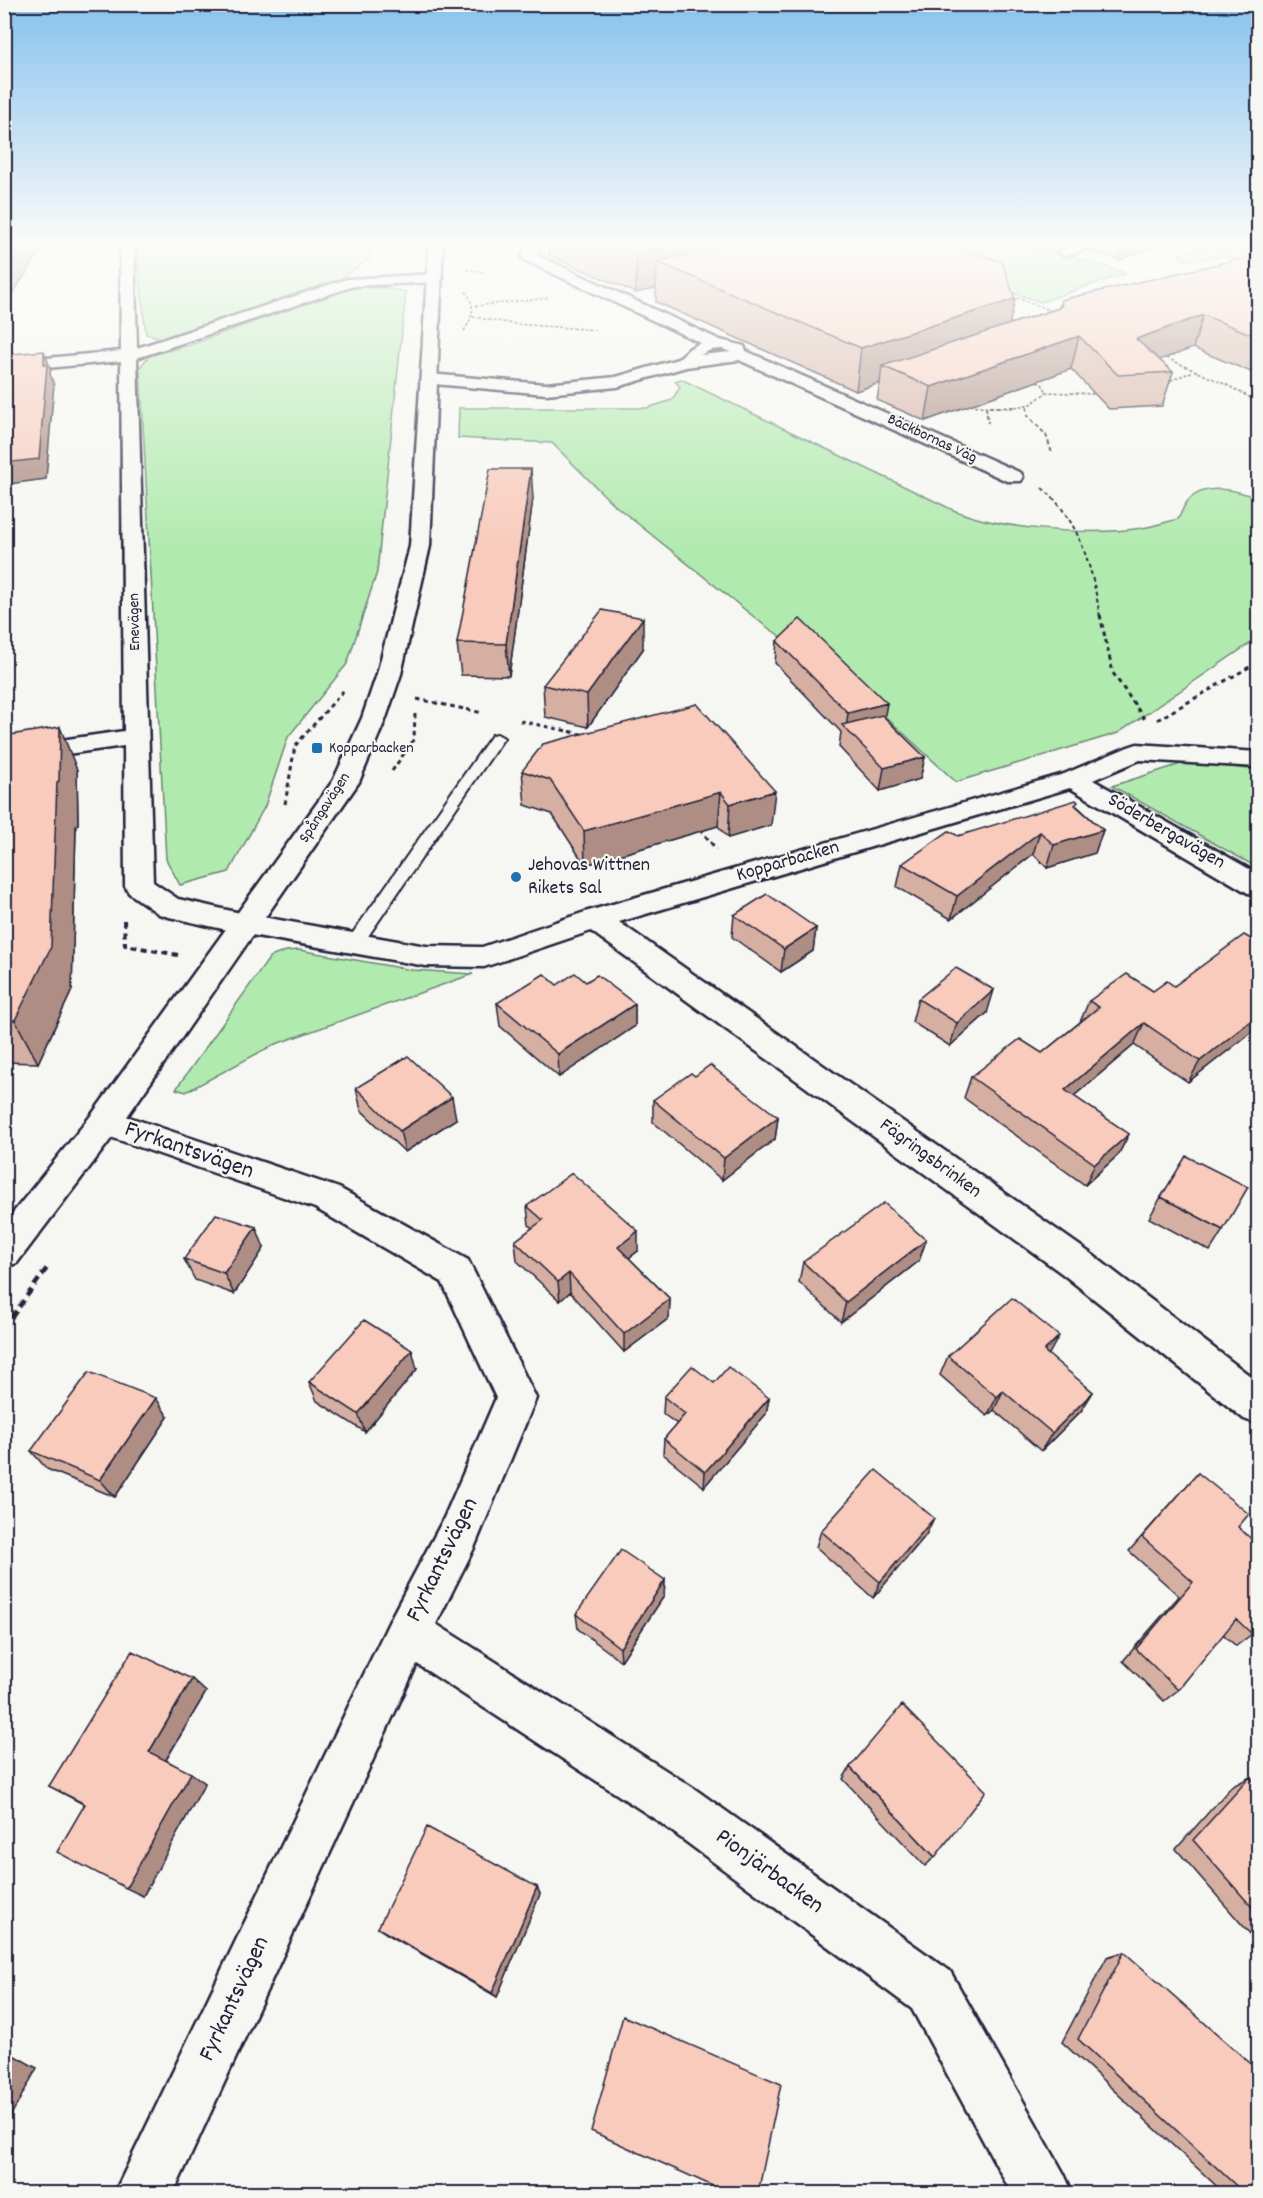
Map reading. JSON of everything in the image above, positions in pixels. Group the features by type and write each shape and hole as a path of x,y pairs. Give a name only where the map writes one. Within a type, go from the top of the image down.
{"street":[{"name":"Enevägen","path":"130,347 139,886 169,907 246,924"},
{"path":"4,367 130,355 160,347"},
{"name":"Spångavägen","path":"4,1252 105,1122 346,782 378,707 389,674 420,546 431,347"},
{"path":"684,362 701,347"},
{"name":"Bäckbornas Väg","path":"732,347 738,349 739,354 850,401 1014,477"},
{"path":"429,379 546,389 617,382 684,362 732,357 739,354"},
{"name":"Bäckbornas Väg","path":"850,401 872,394"},
{"path":"4,756 137,736"},
{"name":"Kopparbacken","path":"246,924 426,956 484,957 595,919 1073,779 1137,752 1258,759"},
{"name":"Söderbergavägen","path":"1073,779 1258,886"},
{"name":"Fägringsbrinken","path":"595,919 1077,1264 1258,1406"},
{"name":"Fyrkantsvägen","path":"105,1122 327,1198 455,1271 516,1398 459,1533 408,1632 143,2193"},
{"name":"Pionjärbacken","path":"408,1632 675,1804 931,1990 1044,2193"}],"lane":[{"path":"354,944 497,738"}],"path":[{"path":"1155,353 1197,370 1258,402"},
{"path":"1159,384 1197,370"},
{"path":"1029,378 1042,384 1047,392"},
{"path":"1047,392 1101,394"},
{"path":"964,405 1027,407 1043,398 1047,392"},
{"path":"986,406 988,423"},
{"path":"1027,407 1028,416 1046,435 1052,453"},
{"path":"1014,477 1045,489 1063,507 1095,587 1101,633 1111,669 1148,725 1258,662"},
{"path":"285,808 295,746 349,684"},
{"path":"415,699 494,716"},
{"path":"516,720 595,737"},
{"path":"695,824 740,877"}],"green space":[{"path":"184,347 400,347 377,572 347,664 288,737 265,806 229,872 180,885 166,859 140,367 149,356"},
{"path":"681,379 951,509 994,522 1072,531 1121,530 1178,519 1187,502 1202,491 1231,490 1258,499 1258,634 1249,644 1118,733 956,782 849,683 764,625 612,503 552,443 458,438 459,408 647,408 672,400 680,387 675,381"},
{"path":"1187,762 1258,770 1258,868 1112,786"},
{"path":"299,950 412,970 473,974 273,1045 186,1092 176,1089 270,957 286,951"}],"building":[{"path":"941,347 1048,347 931,387 882,366"},
{"path":"1090,347 1144,347 1173,372 1118,375"},
{"path":"44,351 44,365 47,365 39,459 4,463 4,430 12,354"},
{"path":"490,469 531,469 506,644 457,643"},
{"path":"602,610 643,618 587,695 543,685"},
{"path":"800,619 887,703 848,713 777,641"},
{"path":"697,704 775,791 730,804 721,792 584,831 550,780 522,771 543,744"},
{"path":"882,715 925,757 884,768 842,725"},
{"path":"60,727 51,947 15,1020 4,1020 4,736"},
{"path":"1076,800 1078,802 1075,805 1103,830 1054,845 1040,832 957,896 902,864 949,831 958,836"},
{"path":"767,894 816,928 784,949 734,915"},
{"path":"1244,935 1258,943 1258,1015 1200,1061 1144,1023 1065,1090 1129,1134 1095,1164 971,1077 1020,1039 1042,1053 1099,1007 1089,1001 1127,974 1153,991 1167,981 1174,986"},
{"path":"956,968 994,990 957,1023 918,999"},
{"path":"575,973 586,982 597,975 635,1004 558,1054 497,1003 544,974 557,985"},
{"path":"408,1056 452,1097 400,1131 356,1088"},
{"path":"710,1065 778,1117 724,1158 653,1100 691,1073 695,1076"},
{"path":"1186,1156 1248,1187 1223,1230 1161,1197"},
{"path":"572,1173 638,1231 618,1247 670,1299 624,1334 569,1273 558,1282 515,1241 543,1220 527,1206"},
{"path":"884,1203 926,1240 846,1302 803,1262"},
{"path":"216,1214 256,1227 224,1273 184,1259"},
{"path":"1012,1298 1059,1336 1044,1351 1093,1392 1052,1433 1003,1391 997,1397 948,1356"},
{"path":"364,1320 412,1350 358,1414 309,1382"},
{"path":"692,1366 714,1383 728,1367 769,1398 705,1472 664,1439 685,1414 664,1397"},
{"path":"89,1372 156,1398 100,1480 31,1451"},
{"path":"876,1470 934,1518 880,1582 821,1531"},
{"path":"1198,1473 1249,1514 1238,1527 1258,1545 1258,1626 1252,1634 1236,1619 1178,1690 1136,1649 1193,1582 1142,1537"},
{"path":"621,1550 665,1580 620,1648 576,1614"},
{"path":"132,1651 192,1679 149,1752 191,1773 126,1888 57,1852 85,1804 49,1786"},
{"path":"902,1705 986,1791 935,1857 850,1767"},
{"path":"1250,1777 1258,1786 1258,1914 1193,1840"},
{"path":"427,1827 537,1887 492,1993 378,1928"},
{"path":"1124,1952 1258,2070 1258,2193 1244,2193 1078,2039"},
{"path":"623,2016 781,2084 758,2193 728,2193 591,2131"},
{"path":"4,2060 15,2066 4,2085"}],"place":[{"name":"Kopparbacken","path":"317,748"},
{"name":"Jehovas Wittnen Rikets Sal","path":"516,877"}]}
